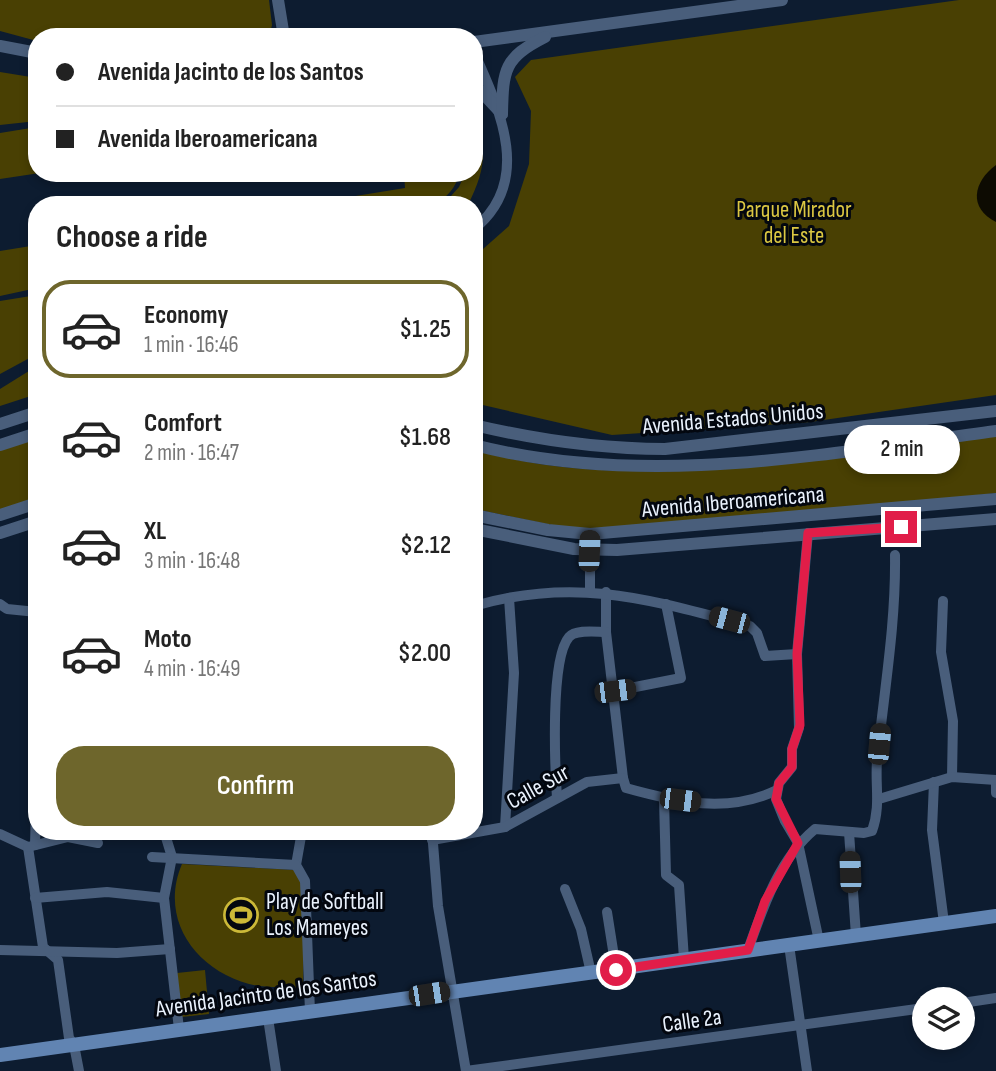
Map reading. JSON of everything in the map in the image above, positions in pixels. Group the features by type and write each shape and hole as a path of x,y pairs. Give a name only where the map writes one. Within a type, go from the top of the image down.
{"main road":[{"name":"Avenida Jacinto de los Santos","path":"0,1055 996,916"}],"street":[{"path":"278,0 283,28"},
{"path":"483,41 782,0"},
{"path":"483,219 494,207 503,187 508,163 502,114 504,74 509,61 519,51 553,33"},
{"path":"0,46 28,51"},
{"path":"483,72 502,114"},
{"path":"483,94 502,114"},
{"name":"Avenida Estados Unidos","path":"483,427 532,439 624,449 665,449 832,432 996,411"},
{"path":"0,424 28,415"},
{"name":"Avenida Estados Unidos","path":"483,447 548,461 669,468 835,452 996,430"},
{"path":"832,432 835,452"},
{"path":"0,445 28,436"},
{"name":"Avenida Iberoamericana","path":"483,517 548,530 590,534 996,499"},
{"path":"0,515 28,506"},
{"name":"Avenida Iberoamericana","path":"483,531 511,539 589,551 996,519"},
{"path":"0,533 28,524"},
{"path":"606,592 606,632 626,788 664,799 737,804 777,790 791,768 792,749 799,728 797,654 808,533"},
{"path":"590,534 590,590"},
{"path":"748,950 765,901 798,843 815,829 872,831 879,799 876,771 895,600 895,555"},
{"path":"483,604 509,598 590,590 606,592 666,604 750,626 757,633 765,656 797,654"},
{"path":"505,827 514,673 509,598"},
{"path":"943,601 941,652 953,721 952,778"},
{"path":"0,604 7,609 28,611"},
{"path":"615,691 681,678 666,604"},
{"path":"557,798 554,741 558,678 567,639 575,633 606,632"},
{"name":"Calle Sur","path":"483,829 505,827 589,782 623,778"},
{"path":"879,799 952,778 996,781 996,793"},
{"path":"934,782 932,830 944,923"},
{"path":"777,790 781,813 798,843 819,941"},
{"path":"664,799 666,875 679,885 684,959"},
{"path":"849,832 856,936"},
{"path":"0,834 31,846 56,840"},
{"path":"31,840 35,898 42,946 58,960 69,1038 74,1045 79,1071"},
{"path":"83,840 98,843"},
{"path":"167,840 172,857 164,898 178,1030"},
{"path":"300,840 296,865 305,881 310,1012"},
{"path":"432,840 438,906 466,1071"},
{"path":"152,857 296,865"},
{"path":"565,889 581,929 591,973"},
{"path":"35,898 107,892 164,898"},
{"path":"607,912 616,970"},
{"path":"789,945 807,1071"},
{"path":"0,950 117,953 170,948"},
{"path":"975,1001 996,998"},
{"name":"Calle 2a","path":"466,1071 912,1010"},
{"path":"268,1018 276,1071"}],"green space":[{"path":"0,0 269,0 272,25 271,28 28,28 28,39 0,31"},
{"name":"Parque Mirador del Este","path":"959,0 996,0 996,395 810,422 612,435 483,405 483,249 509,226 529,164 531,111 515,77 531,60"},
{"path":"0,72 28,77 28,122 0,125"},
{"path":"28,128 28,175 0,179 0,133"},
{"path":"405,182 456,182 446,196 356,196 405,188"},
{"path":"461,182 477,182 472,196 451,196"},
{"path":"28,246 28,290 0,296 0,251"},
{"path":"28,296 28,359 0,374 0,301"},
{"path":"28,372 28,397 0,406 0,389"},
{"path":"996,435 996,493 885,506 590,530 483,511 483,452 516,460 595,470 673,469 753,463"},
{"path":"28,440 28,501 0,510 0,449"},
{"name":"Play de Softball Los Mameyes","path":"182,864 296,870 305,883 303,988 249,984 212,967 198,954 186,939 175,903 176,884"},
{"path":"205,970 209,1014 182,1017 177,973"}],"shaded area":[{"path":"996,165 996,222 981,210 977,195 982,179"}],"place":[{"name":"Play de Softball Los Mameyes","path":"241,915"}],"route":[{"path":"616,970 748,950 765,901 798,843 789,831 776,799 779,783 792,767 792,749 800,725 797,654 808,533 901,527"}]}
